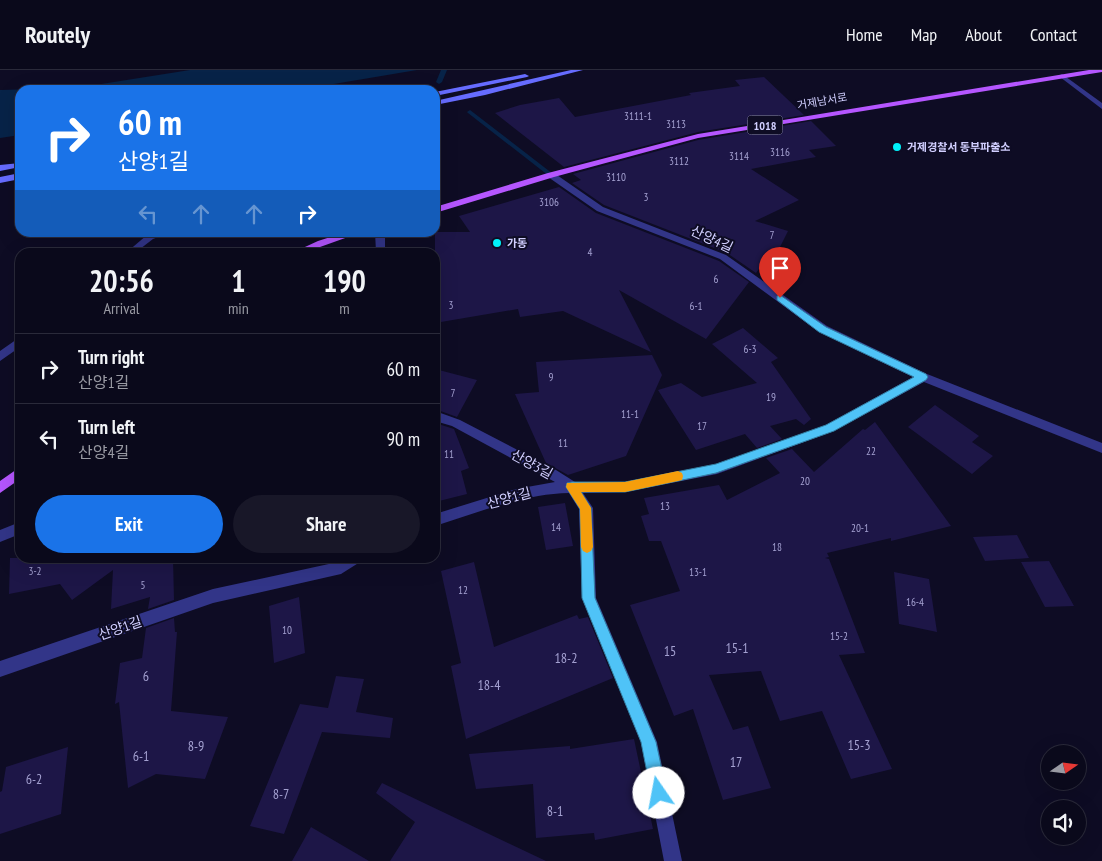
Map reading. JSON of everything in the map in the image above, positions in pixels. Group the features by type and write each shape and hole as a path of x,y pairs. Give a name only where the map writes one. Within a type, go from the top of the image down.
{"main road":[{"name":"거제남서로","path":"440,208 551,175 698,136 1102,70"},
{"path":"308,248 340,237"},
{"path":"0,488 15,476"}],"street":[{"path":"440,93 552,70"},
{"path":"440,102 580,70"},
{"path":"1062,76 1102,107"},
{"path":"0,168 15,166"},
{"name":"산양4길","path":"551,175 600,209 723,257 823,330 923,377 1102,448"},
{"path":"0,180 15,177"},
{"path":"136,248 150,237"},
{"path":"0,357 15,345"},
{"name":"산양1길","path":"440,518 516,495 546,488 625,487 716,468 830,428 923,377"},
{"name":"산양3길","path":"440,418 456,423 552,474 572,487 586,508 589,598 649,742 673,861"},
{"path":"0,536 15,530"},
{"name":"산양1길","path":"0,669 213,596 341,568 348,563"}],"water":[{"path":"190,70 417,70 328,85 95,85"},
{"path":"0,90 15,90 15,136 0,138"}],"building":[{"path":"764,77 804,115 698,132 564,167 495,113 520,105 559,98 575,117 691,95 689,93 740,86 735,80"},
{"path":"811,121 836,146 809,150 816,157 751,169 799,200 755,221 788,231 774,259 768,257 756,273 727,253 604,205 572,183 581,180 573,174 698,140"},
{"path":"559,187 596,213 719,261 749,282 706,339 619,290 651,352 563,311 520,317 518,309 440,322 440,248 435,248 435,237 440,237 440,232 470,232 459,216"},
{"path":"743,328 778,358 771,362 811,419 804,425 796,419 770,426 782,439 757,448 745,434 696,450 658,390 681,383 702,397 757,383 712,344"},
{"path":"652,355 662,375 626,456 568,475 546,463 515,394 539,392 536,362"},
{"path":"440,370 477,380 457,417 440,411"},
{"path":"935,405 979,436 972,442 993,456 972,474 908,427"},
{"path":"875,422 951,526 891,541 891,538 827,553 829,557 825,558 829,559 865,653 839,655 892,769 851,779 822,711 780,721 761,671 709,675 733,730 748,726 771,788 723,800 693,709 674,716 630,605 680,591 661,541 649,541 641,516 649,514 644,498 719,485 727,500 780,473 766,458 792,449 814,472 863,429 865,430"},
{"path":"440,425 454,429 469,468 461,471 467,494 440,501"},
{"path":"565,503 573,546 546,550 538,507"},
{"path":"1017,535 1029,558 985,561 973,537"},
{"path":"10,558 15,558 15,563 173,563 174,600 148,609 150,597 111,609 113,570 72,600 60,584 9,594"},
{"path":"1049,561 1074,606 1045,607 1021,562"},
{"path":"474,562 494,647 577,615 579,619 588,617 613,678 466,739 451,666 461,663 441,571"},
{"path":"894,572 929,579 937,632 899,624"},
{"path":"299,597 305,653 274,663 269,606"},
{"path":"174,618 175,632 177,632 171,711 228,717 205,779 156,774 128,788 119,702 115,704 120,663 142,658 146,628"},
{"path":"336,676 364,679 356,712 393,718 390,738 322,732 284,834 250,826 300,704 328,708"},
{"path":"634,739 653,829 595,840 594,833 536,838 533,784 476,789 469,754 570,746 570,749"},
{"path":"68,747 61,814 0,834 0,792 2,791 6,767"},
{"path":"382,783 546,861 390,861 415,822 376,793"},
{"path":"311,827 369,861 292,861"}],"waterway":[{"path":"439,82 444,70"},
{"path":"470,112 551,175"}],"slow traffic":[{"path":"587,547 586,508 572,487 625,487 678,476"}],"place":[{"name":"거제경찰서 동부파출소","path":"897,147"},
{"name":"가동","path":"497,243"}],"route":[{"path":"659,793 649,742 589,598 586,508 572,487 625,487 716,468 830,428 923,377 823,330 780,298"}]}
